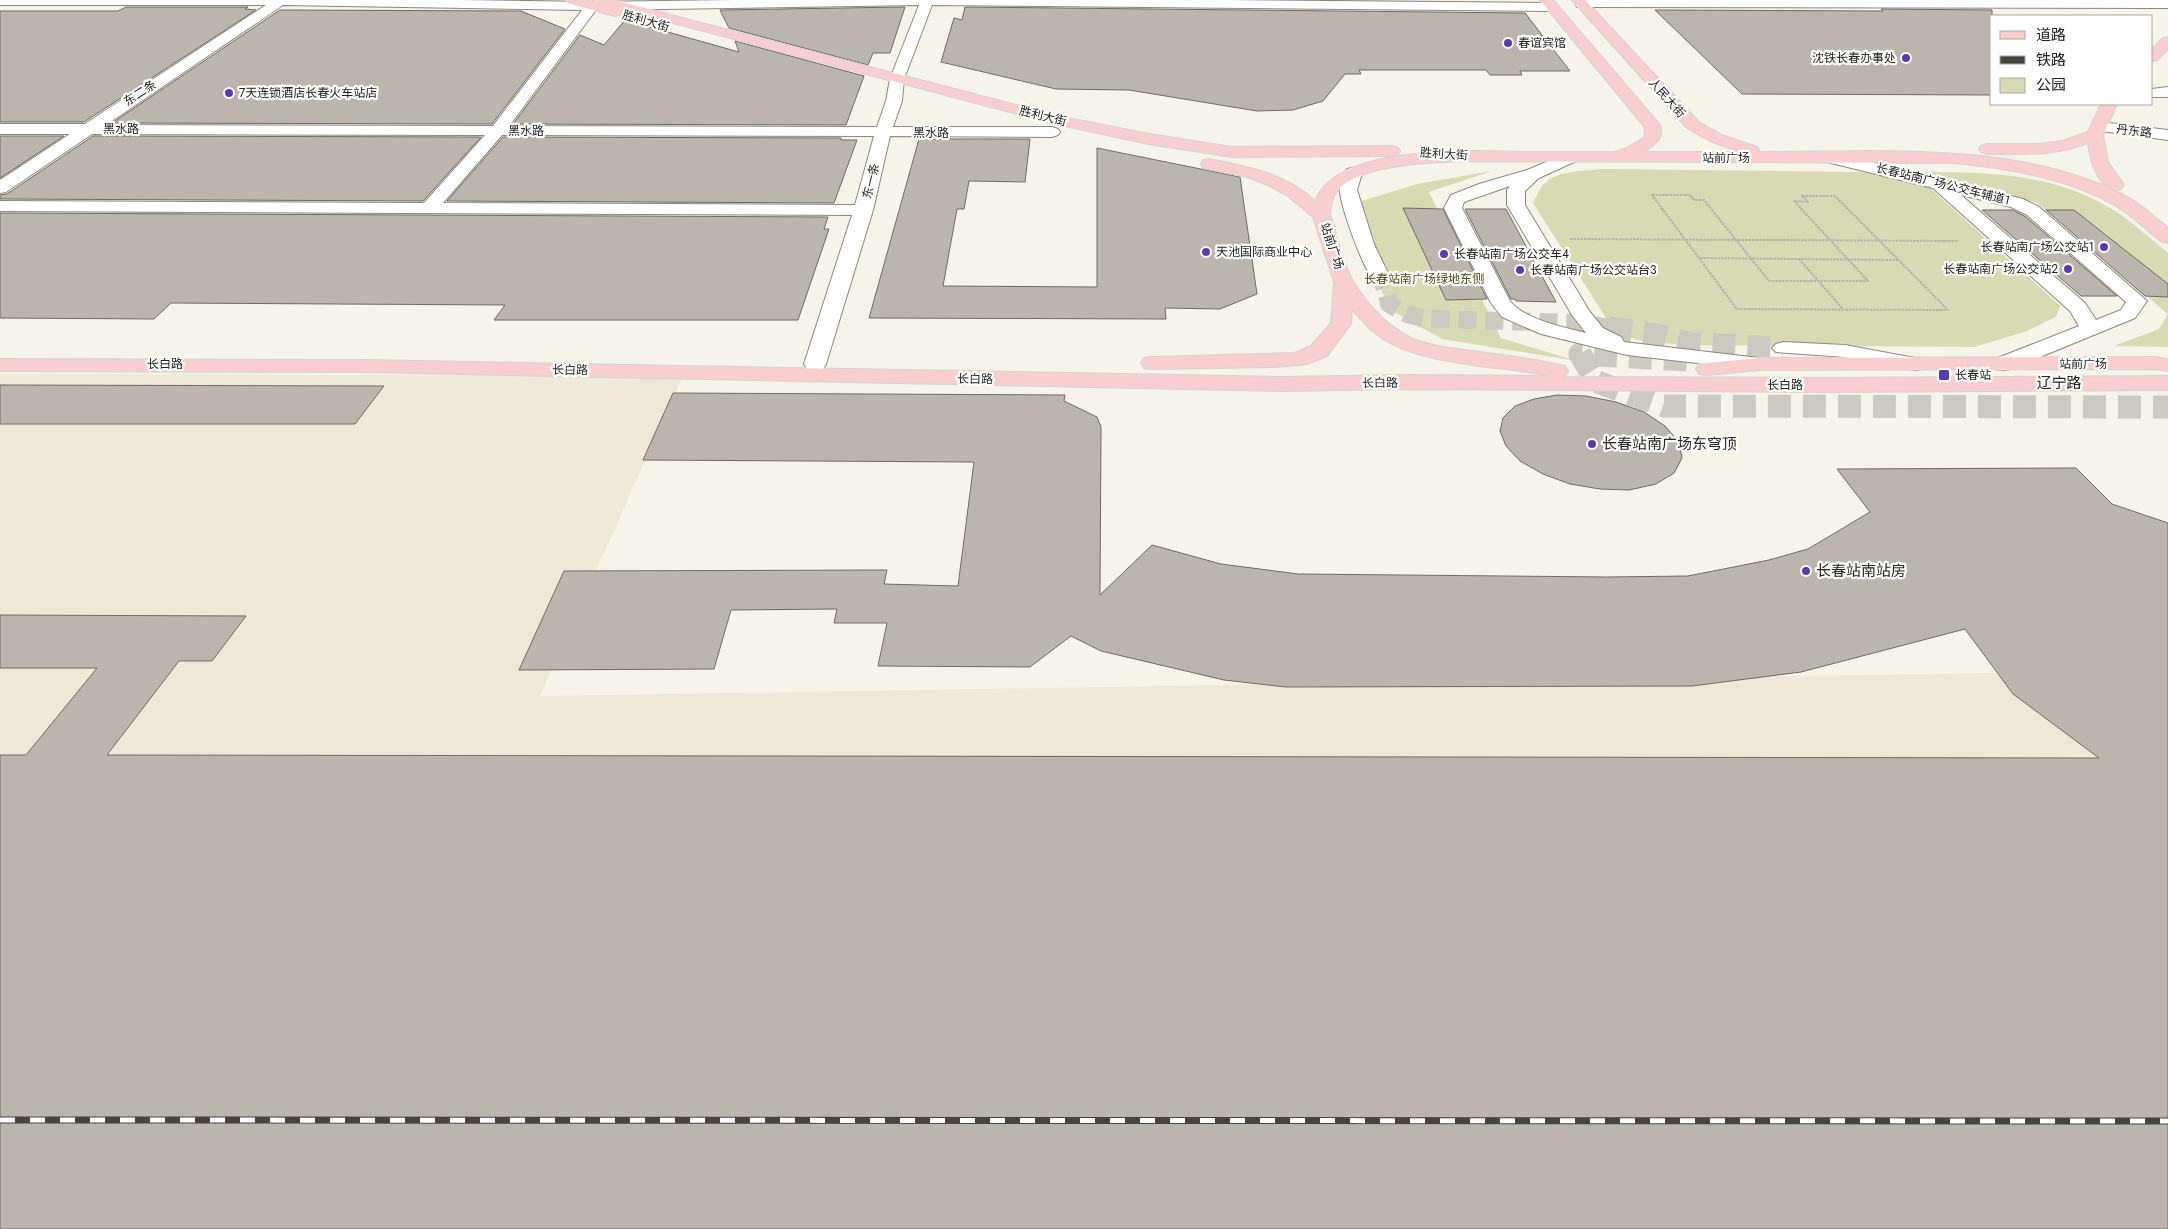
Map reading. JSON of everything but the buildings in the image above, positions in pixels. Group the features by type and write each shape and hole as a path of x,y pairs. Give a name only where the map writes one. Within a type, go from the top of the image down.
{"main road":[{"name":"胜利大街","path":"572,0 617,4 1052,132 1246,172 1274,181 1293,191 1321,215"},
{"name":"胜利大街","path":"598,2 897,86 1149,139 1232,152 1400,151 1498,157"},
{"name":"人民大街","path":"1580,2 1693,125 1716,138 1781,158"},
{"name":"人民大街","path":"1549,3 1652,125 1654,132 1652,139 1644,145 1633,151 1603,157"},
{"path":"2153,56 2168,41"},
{"path":"2109,105 2097,131 2099,162 2115,186"},
{"path":"1923,154 1963,149 2037,149 2066,146 2097,131"},
{"path":"1833,158 1866,153 1923,154 1993,157 2042,164 2088,176 2127,190 2160,210"},
{"name":"站前广场","path":"2168,237 2124,203 2082,184 2018,167 1954,158 1498,157 1414,159 1379,165 1353,173 1336,184 1324,195 1321,204 1321,215 1344,282 1371,320 1386,332 1410,345 1433,353 1507,362 1631,384 1679,371 1760,364 2155,363 2168,366"},
{"name":"长白路","path":"0,355 815,364 1209,363 1299,359 1320,352 1341,324 1344,282"},
{"name":"长白路","path":"0,365 374,366 1281,384 1407,382 1950,384"},
{"name":"辽宁路","path":"1950,384 2168,383"}],"street":[{"name":"东二条","path":"0,188 85,129 281,0"},
{"path":"617,4 927,0 1549,3"},
{"name":"东一条","path":"815,364 864,210 897,86 927,0"},
{"path":"0,1 598,2"},
{"path":"429,208 497,131 598,2"},
{"path":"1580,2 2168,4"},
{"name":"黑水路","path":"0,129 1052,132"},
{"name":"丹东路","path":"2097,131 2168,135"},
{"path":"1568,158 1533,174 1485,188 1457,199 1453,208 1501,303 1509,313 1548,330 1626,348 1760,364"},
{"name":"长春站南广场公交车辅道1","path":"1833,158 2017,203 2033,211 2137,301 2128,314 2003,364"},
{"path":"1353,173 1348,190 1364,244 1377,270"},
{"path":"1533,174 1516,190 1516,205 1582,315 1596,332 1626,348"},
{"path":"1937,182 2078,307 2091,328"},
{"path":"0,206 864,210"},
{"path":"1783,348 1845,351 1915,364"}],"path":[{"path":"1652,195 1690,195 1694,200 1704,200 1736,239 1770,281 1868,281 1794,201 1808,202 1802,196 1835,196 1948,310 1737,309 1652,195"},
{"path":"1536,238 2003,241"},
{"path":"1700,258 1898,260"},
{"path":"1798,259 1843,310"}],"shaded area":[{"path":"0,374 683,376 540,696 2168,670 2168,1229 0,1229"}],"green space":[{"path":"1604,169 1860,172 1896,177 1928,186 2060,306 2056,317 2027,331 1975,347 1682,345 1637,340 1621,334 1606,318 1533,203 1543,185 1555,176 1571,172"},
{"name":"长春站南广场绿地东侧","path":"1492,171 1429,192 1501,338 1577,361 1442,339 1389,309 1357,228 1345,206 1417,184"},
{"path":"1920,172 1993,174 2042,181 2088,196 2110,208 2168,253 2168,314 2037,203"},
{"path":"2168,314 2168,347 2114,346 2159,329"}],"tunnel":[{"path":"1377,271 1386,290 1389,304 1407,314 1427,319 1578,323 1618,329"},
{"path":"1609,328 1651,334 1694,344 1783,348"},
{"path":"1687,360 1580,354 1597,382 1664,406 2168,407"}],"railway":[{"path":"0,1120 2168,1121"}],"place":[{"name":"春谊宾馆","path":"1508,43"},
{"name":"沈铁长春办事处","path":"1906,58"},
{"name":"7天连锁酒店长春火车站店","path":"229,93"},
{"name":"长春站南广场公交站1","path":"2104,247"},
{"name":"天池国际商业中心","path":"1206,252"},
{"name":"长春站南广场公交车4","path":"1444,254"},
{"name":"长春站南广场公交站2","path":"2068,269"},
{"name":"长春站南广场公交站台3","path":"1520,270"},
{"name":"长春站","path":"1944,375"},
{"name":"长春站南广场东穹顶","path":"1592,444"},
{"name":"长春站南站房","path":"1806,571"}]}
